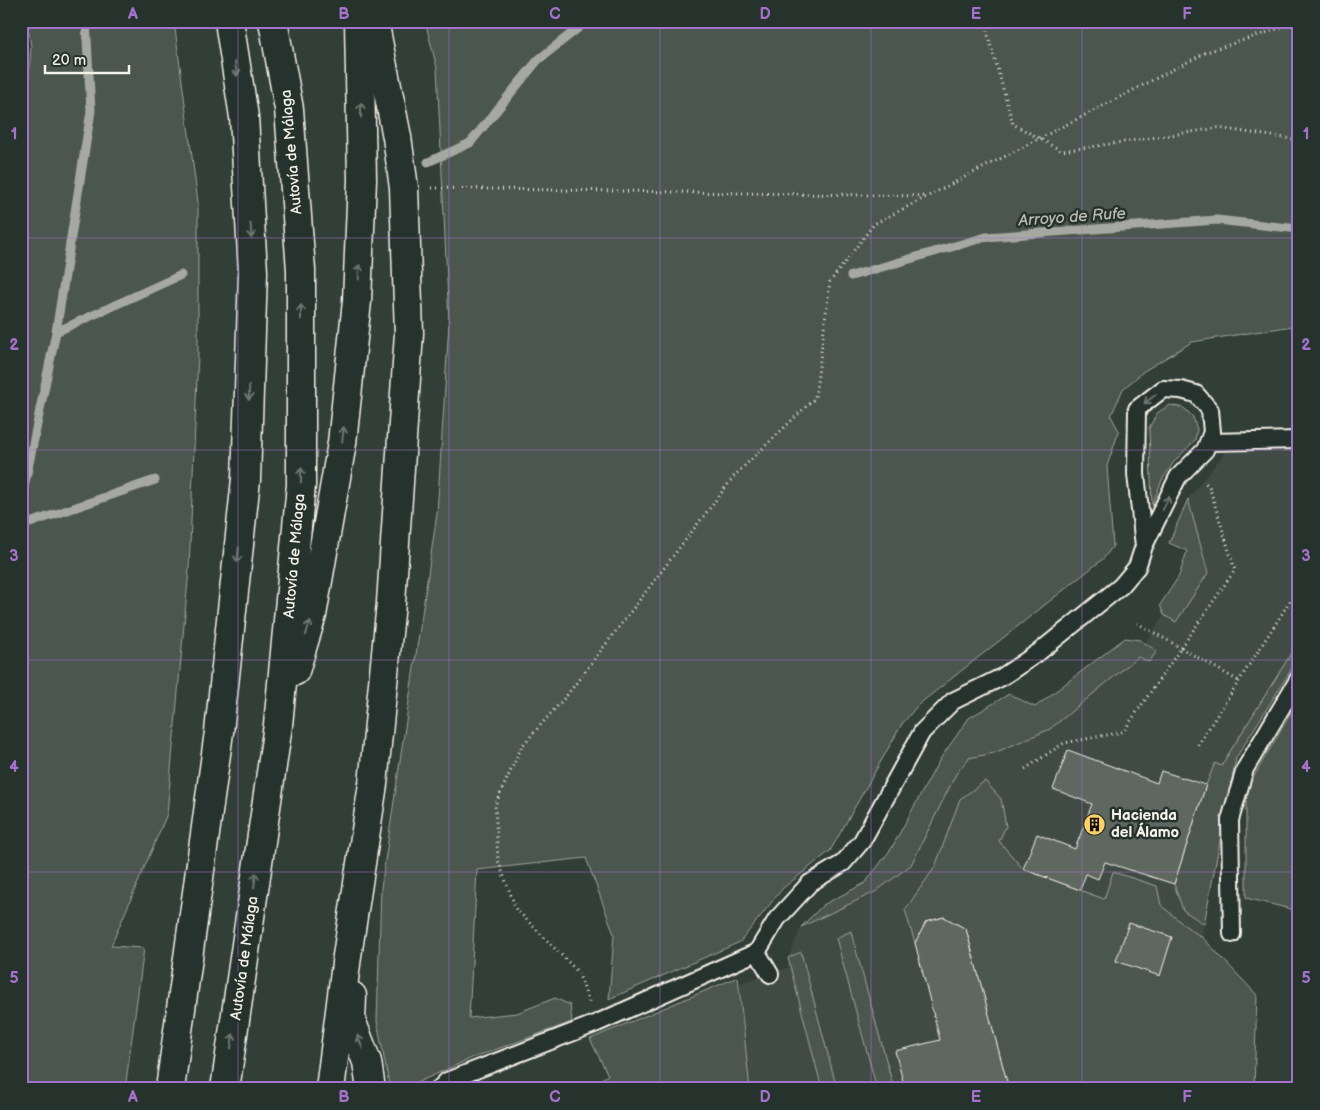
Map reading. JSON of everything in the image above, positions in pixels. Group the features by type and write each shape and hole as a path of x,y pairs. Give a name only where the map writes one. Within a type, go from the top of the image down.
{"main road":[{"path":"170,1089 219,732 246,479 254,272 244,117 229,21"},
{"name":"Autovía de Málaga","path":"225,1089 278,724 301,485 302,270 289,109 274,21"},
{"path":"278,724 312,614 342,443 357,301 362,180 359,21"},
{"path":"330,1089 349,946 374,784 391,603 409,333 404,188 397,137 374,21"},
{"path":"349,946 355,950 351,1020 368,1062 372,1089"}],"lane":[{"path":"440,1089 447,1081 597,1023 757,952 777,919 810,882 843,863 862,841 922,732 940,713 952,701 1002,678 1039,652 1121,586 1138,567 1144,546 1178,476 1205,450 1210,442 1212,432 1210,410 1196,394 1181,390 1163,389 1137,409 1136,474 1144,546"},
{"path":"1210,442 1299,440"},
{"path":"1232,934 1230,820 1245,769 1299,678"},
{"path":"757,952 770,974"}],"path":[{"path":"984,21 1013,124 1062,151 1218,128 1299,140"},
{"path":"597,1023 578,972 516,909 498,860 495,805 522,746 567,695 735,475 815,398 830,282 874,224 1207,52 1299,22"},
{"path":"404,188 927,196"},
{"path":"1025,769 1064,743 1123,732 1235,570 1210,486 1198,477"},
{"path":"1198,746 1294,595"},
{"path":"1137,623 1239,681"}],"shaded area":[{"path":"27,21 174,21 198,202 198,354 189,569 167,814 111,946 144,948 125,1089 21,1089 21,195 31,46"},
{"path":"425,21 1299,21 1299,325 1192,342 1144,371 1123,389 1111,416 1119,431 1107,466 1113,546 1103,559 918,705 902,724 830,851 783,888 740,942 609,999 614,934 586,858 477,870 469,1018 517,1013 555,998 570,1005 572,1022 472,1058 414,1084 412,1089 390,1089 377,1021 381,888 437,514 449,323 437,68"},
{"path":"1170,405 1184,408 1193,417 1197,429 1195,440 1173,463 1162,480 1152,505 1149,428 1157,413"},
{"name":"Hacienda del Álamo","path":"1299,449 1299,657 1236,758 1205,910 1195,1009 1145,1089 750,1089 740,983 790,967 788,958 801,927 823,905 865,883 891,849 940,759 969,718 1009,694 1035,707 1125,638 1140,640 1145,643 1164,615 1160,605 1179,576 1187,551 1169,543 1188,499 1226,451"},
{"path":"1188,499 1208,573 1176,622 1164,615 1160,605 1179,576 1187,551 1169,543"},
{"path":"1125,638 1140,640 1157,651 1149,662 1138,657 1050,729 994,753 969,758 956,774 911,865 875,892 801,927 823,905 865,883 891,849 940,759 969,718 1009,694 1035,707"},
{"path":"1299,641 1299,657 1236,758 1204,924 1183,910 1174,884 1206,785 1215,763 1221,766"},
{"path":"1299,699 1299,911 1246,898 1246,790"},
{"path":"985,781 1001,799 1006,826 999,841 1023,869 1104,899 1113,872 1157,886 1161,905 1184,925 1203,938 1257,995 1254,1089 1001,1089 1006,1080 966,929 944,917 926,922 915,943 905,910 935,867 960,799"},
{"path":"851,931 894,1089 877,1089 836,938"},
{"path":"801,952 837,1089 822,1089 788,958"},
{"path":"738,977 750,1089 585,1089 608,1075 590,1039"}],"building":[{"path":"1068,750 1157,783 1161,771 1206,785 1174,884 1105,862 1098,879 1086,874 1080,890 1023,869 1037,834 1075,849 1092,804 1053,789"},
{"path":"944,917 966,929 1009,1089 905,1089 895,1051 940,1040 915,943 926,922"},
{"path":"1129,923 1172,937 1160,976 1116,961"}],"waterway":[{"path":"21,502 56,332 91,111 86,21"},
{"path":"428,162 470,143 538,60 587,21"},
{"name":"Arroyo de Rufe","path":"851,276 986,237 1217,220 1299,229"},
{"path":"56,332 181,275"},
{"name":"Arroyo de Rufe","path":"21,526 155,480"}],"place":[{"name":"Hacienda del Álamo","path":"1095,824"}]}
